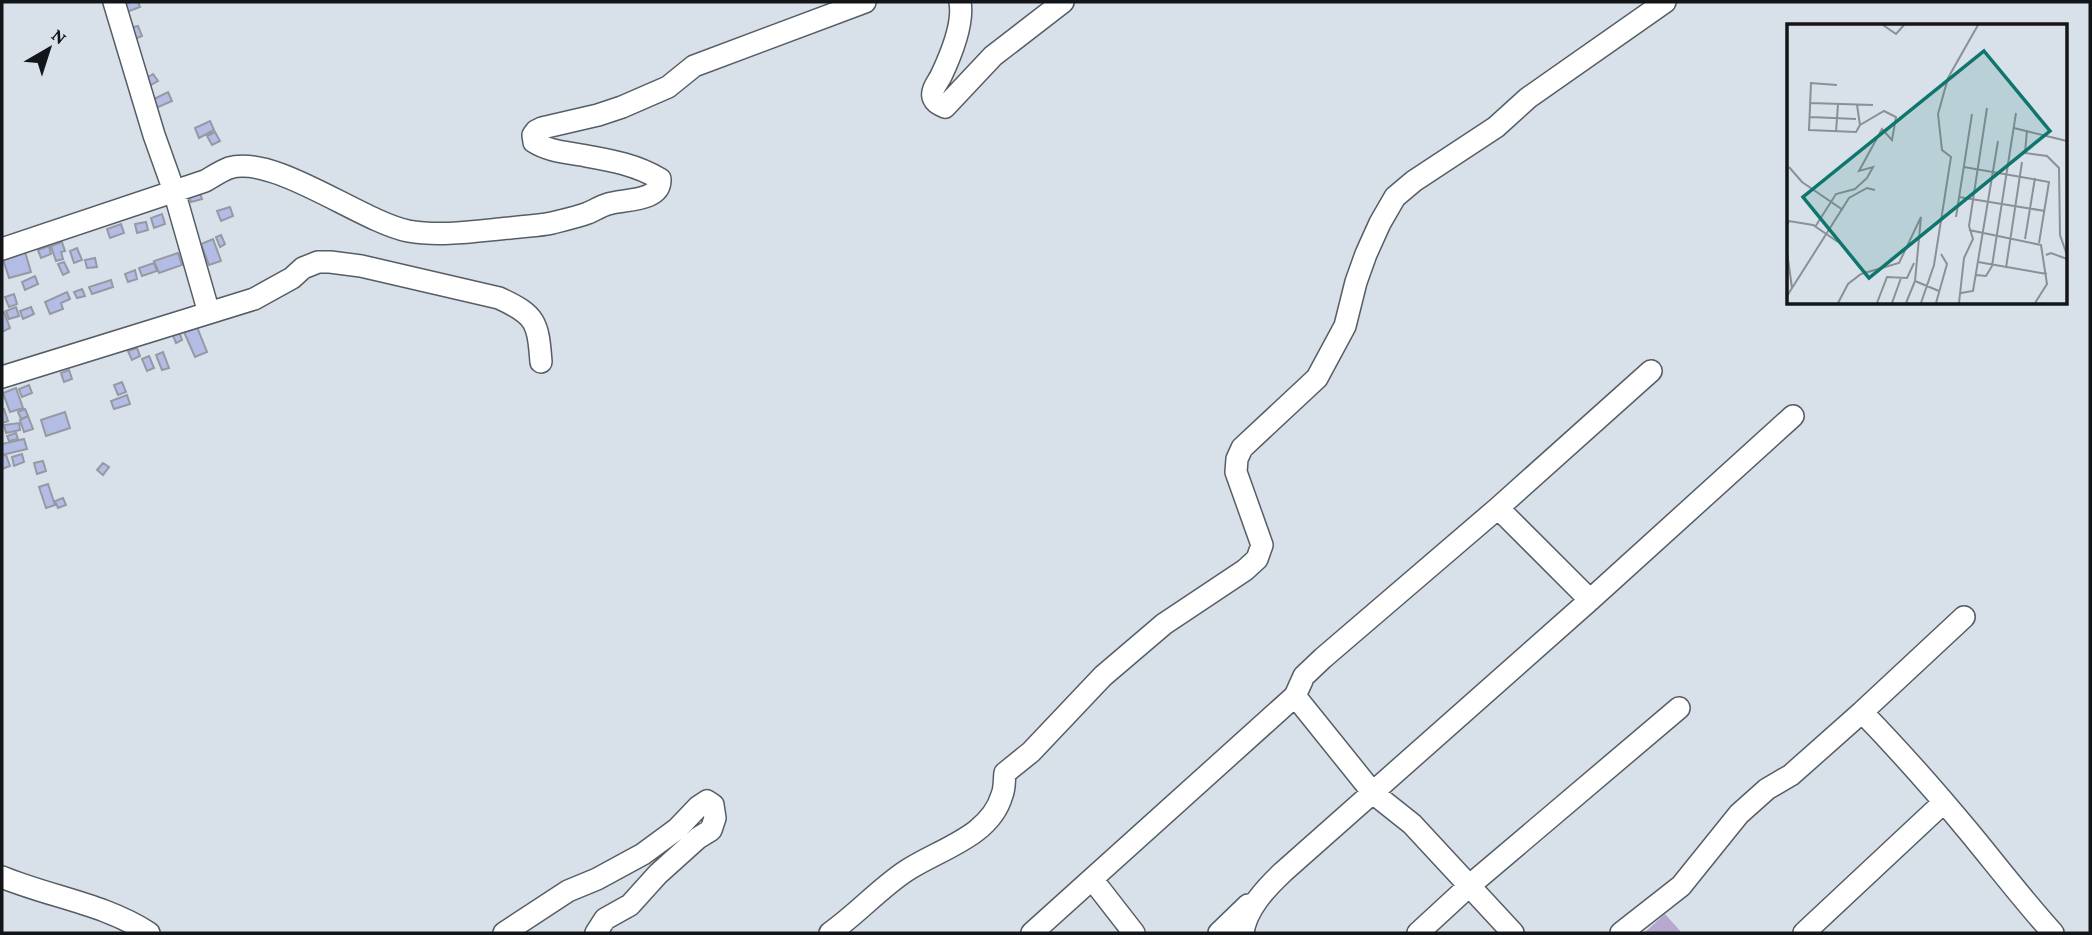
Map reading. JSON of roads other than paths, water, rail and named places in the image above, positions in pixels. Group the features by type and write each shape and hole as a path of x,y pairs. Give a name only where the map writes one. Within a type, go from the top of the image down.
{"street":[{"path":"114,2 154,135 174,191 209,313"},
{"path":"2,248 205,181 228,168 266,170 407,231 435,233 551,223 607,204 648,196 656,192 661,183 660,179 628,164 540,146 534,142 533,135 536,131 598,116 622,107 668,87 694,65 865,2"},
{"path":"960,2 959,27 933,92 933,98 945,107 993,56 1063,2"},
{"path":"830,933 905,872 982,827 993,815 1003,794 1005,773 1031,752 1102,676 1164,624 1245,570 1257,559 1262,545 1236,472 1237,458 1242,448 1317,377 1345,326 1366,254 1395,197 1414,181 1496,127 1528,98 1665,2"},
{"path":"2,377 254,299 292,278 303,268 318,262 360,266 499,298 517,306 535,323 541,362"},
{"path":"1032,933 1295,696 1304,677 1323,658 1498,508 1651,371"},
{"path":"1219,933 1793,416"},
{"path":"1498,508 1590,600"},
{"path":"1621,933 1681,886 1739,814 1767,789 1791,775 1964,617"},
{"path":"1295,696 1373,793 1412,824 1513,933"},
{"path":"1418,933 1469,886 1679,708"},
{"path":"1862,712 1904,755 2053,933"},
{"path":"504,933 568,891 618,869 643,854 677,829 706,801 713,804 715,818 711,830 668,865 630,905 605,919 596,933"},
{"path":"1804,933 1943,803"},
{"path":"2,877 120,917 149,933"},
{"path":"1092,879 1134,933"},
{"path":"1243,933 1262,892"}]}
